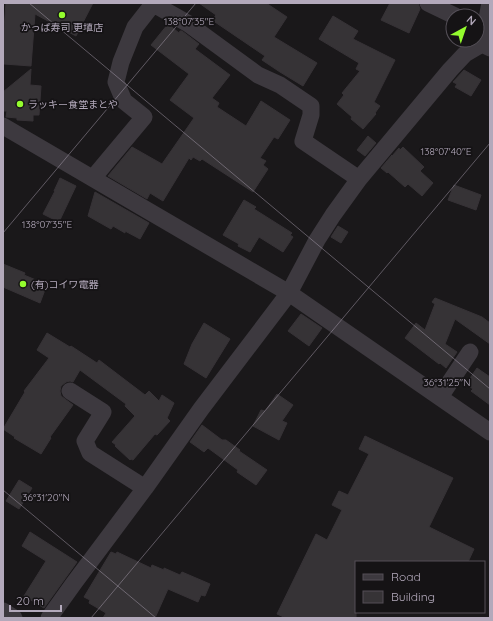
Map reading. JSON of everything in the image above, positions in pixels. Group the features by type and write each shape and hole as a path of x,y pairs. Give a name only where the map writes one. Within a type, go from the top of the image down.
{"street":[{"path":"428,3 445,11"},
{"path":"485,27 490,3"},
{"path":"93,178 144,117 124,101 116,82 121,62 135,27 152,4 187,23 258,75 280,85 311,106 311,115 303,141 359,179"},
{"path":"49,618 201,410 289,293 317,240 359,179 450,70 471,48"},
{"path":"3,126 289,293 490,432"},
{"path":"440,397 470,352"},
{"path":"70,391 103,412 85,441 90,453 144,488"},
{"path":"3,611 14,618"}],"building":[{"path":"6,3 93,3 76,36 35,14 31,66 4,64 3,62"},
{"path":"199,3 266,3 287,17 274,37 317,63 303,86 262,60 265,56 212,20 216,15"},
{"path":"390,3 418,3 420,9 409,33 381,20"},
{"path":"333,16 358,31 353,39 395,60 374,102 380,106 375,113 376,114 363,129 337,104 344,95 342,93 360,71 356,69 359,63 319,39"},
{"path":"168,24 179,33 182,31 199,44 195,49 230,75 212,98 219,103 217,107 246,126 261,101 290,120 278,139 274,137 260,158 266,161 263,165 268,169 253,192 202,159 200,161 193,157 191,160 189,158 163,201 150,193 147,199 108,176 132,147 162,164 194,118 170,100 189,74 151,45"},
{"path":"31,69 30,85 41,86 39,115 33,115 33,121 17,120 17,118 6,117 7,111 3,111 3,92"},
{"path":"464,70 481,80 471,96 455,87 457,84 453,82"},
{"path":"368,136 376,143 365,156 357,150"},
{"path":"403,147 424,167 420,171 433,183 422,196 408,184 405,187 388,172 387,173 381,168 399,148 400,150"},
{"path":"60,178 76,186 59,222 43,214"},
{"path":"454,185 481,195 476,210 448,200"},
{"path":"95,192 149,223 140,239 113,226 111,229 88,216"},
{"path":"244,200 256,207 254,209 292,233 290,235 293,237 283,252 259,237 250,252 238,246 239,244 223,235"},
{"path":"338,226 348,232 341,243 331,237"},
{"name":"(有)コイワ電器","path":"3,264 25,273 24,275 43,283 42,286 46,287 40,303 3,287"},
{"path":"435,298 482,317 490,323 490,344 455,319 445,344 457,352 446,368 405,338 416,323 425,330 435,304 432,302"},
{"path":"301,314 322,328 309,346 288,331"},
{"path":"204,323 230,339 206,378 184,364 192,344"},
{"path":"47,333 70,347 71,346 97,363 99,360 145,395 149,391 159,401 162,395 174,403 167,418 170,421 157,435 155,434 133,460 130,460 112,442 135,416 125,406 126,404 80,370 73,382 66,382 61,386 61,396 73,405 50,437 51,438 41,454 14,438 15,437 3,429 25,392 24,391 49,358 37,350"},
{"path":"477,368 490,377 490,405 471,391 473,389 466,384"},
{"path":"277,394 293,405 282,421 287,423 279,440 253,426 261,410 265,411"},
{"path":"202,425 222,440 226,440 240,450 239,451 267,470 256,485 237,472 238,470 208,448 204,452 190,442"},
{"path":"365,436 453,478 429,527 474,549 468,561 355,561 356,618 286,618 277,614 316,534 327,540 342,510 332,505 339,491 348,495 369,454 359,449"},
{"path":"19,480 32,488 19,509 6,501"},
{"path":"30,532 77,562 44,608 24,596 46,561 22,546"},
{"path":"111,552 116,554 117,552 151,568 152,565 164,570 164,568 180,575 182,572 210,584 205,596 201,595 198,602 168,589 155,618 103,618 106,613 89,603 90,600 84,597"}],"place":[{"name":"かっぱ寿司 更埴店","path":"62,15"},
{"name":"ラッキー食堂まとや","path":"20,104"},
{"name":"(有)コイワ電器","path":"23,284"}]}
